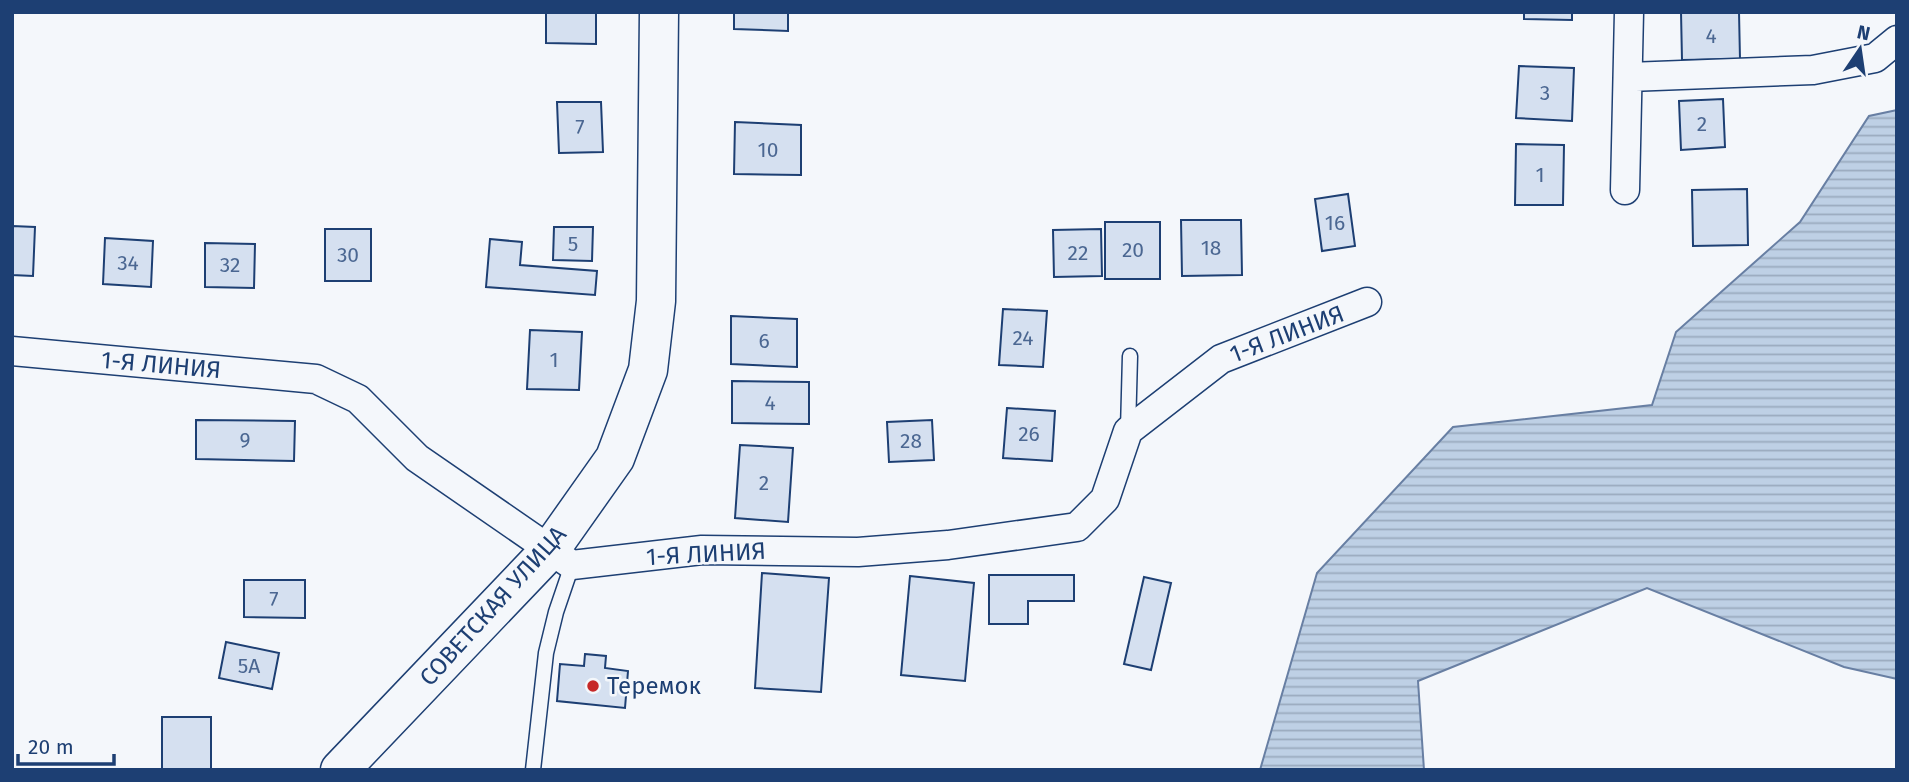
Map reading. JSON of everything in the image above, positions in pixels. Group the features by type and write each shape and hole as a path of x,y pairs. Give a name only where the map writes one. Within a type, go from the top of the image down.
{"main road":[{"name":"СОВЕТСКАЯ УЛИЦА","path":"340,770 561,557 615,458 648,370 656,301 659,12"}],"street":[{"path":"1625,190 1629,12"},
{"path":"1629,77 1813,70 1875,58 1897,40"},
{"name":"1-Я ЛИНИЯ","path":"12,351 316,379 358,399 417,458 561,557 702,550 858,552 948,545 1077,527 1105,499 1128,431 1221,359 1367,302"}],"lane":[{"path":"1128,431 1130,356"},
{"path":"533,770 546,653 556,612 561,557"}],"water":[{"path":"1897,110 1897,679 1844,667 1647,588 1418,681 1424,770 1260,770 1317,573 1453,427 1652,405 1676,332 1800,222 1869,116"}],"building":[{"path":"546,12 596,12 596,44 546,43"},
{"path":"734,12 788,12 788,31 734,29"},
{"path":"1524,12 1572,12 1572,20 1524,19"},
{"path":"1681,12 1739,12 1740,59 1682,60"},
{"path":"1519,66 1574,68 1572,121 1516,118"},
{"path":"1723,99 1725,147 1681,150 1679,101"},
{"path":"557,102 601,102 603,152 559,153"},
{"path":"735,122 801,125 801,175 734,174"},
{"path":"1516,144 1564,145 1563,205 1515,205"},
{"path":"1747,189 1748,245 1693,246 1692,190"},
{"path":"1348,194 1355,246 1322,251 1315,199"},
{"path":"1181,220 1241,220 1242,275 1182,276"},
{"path":"1105,222 1160,222 1160,279 1105,279"},
{"path":"12,226 35,227 33,276 12,275"},
{"path":"554,227 593,227 592,261 553,260"},
{"path":"325,229 371,229 371,281 325,281"},
{"path":"1101,229 1102,276 1054,277 1053,230"},
{"path":"105,238 153,241 151,287 103,284"},
{"path":"490,239 522,242 520,265 597,271 595,295 486,287"},
{"path":"205,243 255,244 254,288 205,287"},
{"path":"1003,309 1047,311 1043,367 999,365"},
{"path":"731,316 797,319 797,367 731,364"},
{"path":"530,330 582,332 579,390 527,389"},
{"path":"732,381 809,382 809,424 732,423"},
{"path":"1007,408 1055,411 1052,461 1003,458"},
{"path":"196,420 295,421 294,461 196,459"},
{"path":"932,420 934,460 889,462 887,422"},
{"path":"740,445 793,448 788,522 735,518"},
{"path":"762,573 829,578 821,692 755,688"},
{"path":"989,575 1074,575 1074,601 1028,601 1028,624 989,624"},
{"path":"910,576 974,583 965,681 901,675"},
{"path":"1144,577 1171,583 1151,670 1124,664"},
{"path":"244,580 305,580 305,618 244,617"},
{"path":"226,642 279,653 272,689 219,678"},
{"name":"Теремок","path":"585,654 606,656 605,668 628,671 625,708 557,701 560,664 584,666"},
{"path":"162,717 211,717 211,770 162,770"}],"place":[{"name":"Теремок","path":"593,686"}]}
